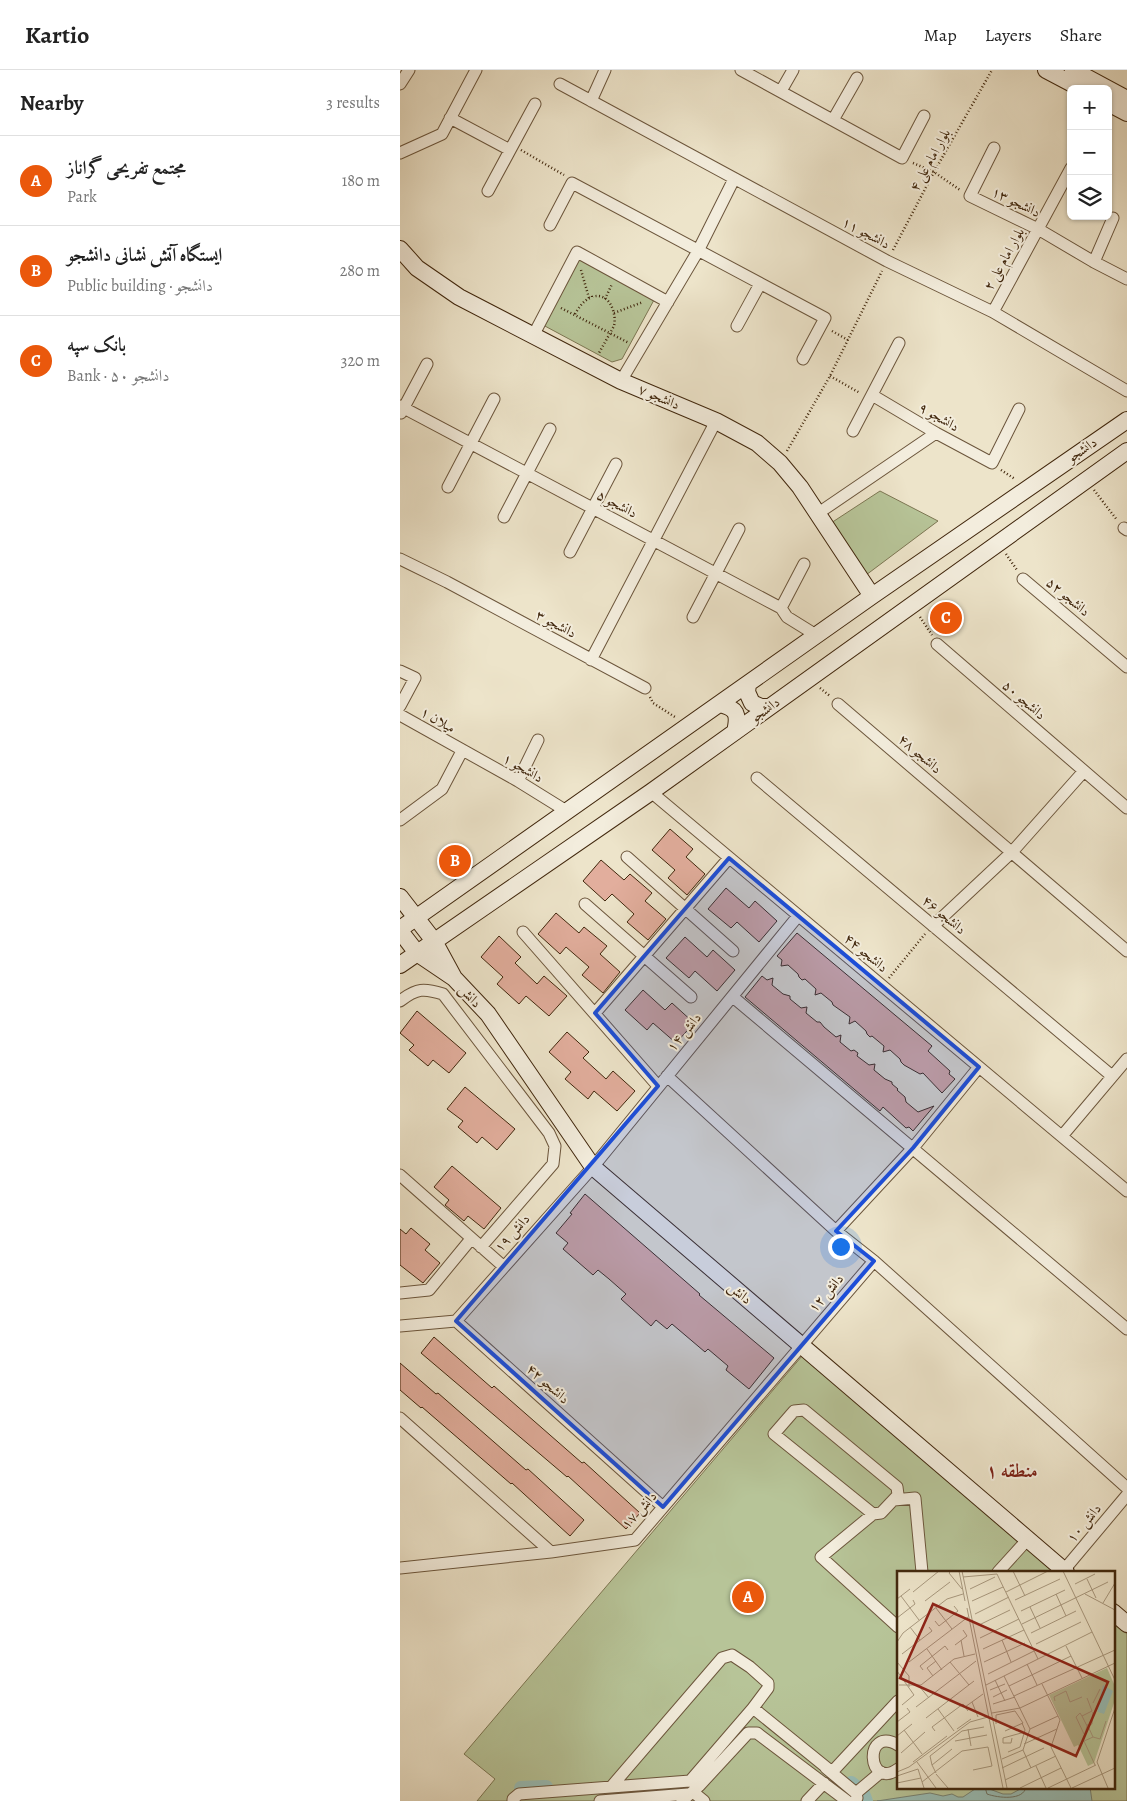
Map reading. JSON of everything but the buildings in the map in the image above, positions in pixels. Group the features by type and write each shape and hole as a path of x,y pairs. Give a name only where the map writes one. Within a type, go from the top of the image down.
{"main road":[{"path":"1046,70 1074,85"},
{"path":"1073,70 1093,85"},
{"path":"1112,97 1127,99"},
{"path":"1112,100 1127,113"},
{"name":"دانشجو ۷","path":"401,253 417,268 460,297 591,367 716,421 757,443 780,464 800,487 872,596"},
{"name":"دانشجو","path":"400,930 816,635 1127,420"},
{"name":"دانشجو","path":"400,965 651,792 1127,451"},
{"path":"748,684 748,692 752,703 761,707 769,707"},
{"path":"719,704 735,711 738,718 735,732"},
{"name":"دانش","path":"400,897 434,941 454,978"},
{"name":"دانش","path":"400,930 417,953 454,978 488,1014 593,1167 1065,1571"},
{"path":"1114,1613 1127,1624"}],"street":[{"path":"400,84 408,70"},
{"path":"400,153 442,134 476,70"},
{"path":"591,101 605,70"},
{"path":"741,70 902,158 924,116"},
{"path":"781,91 793,70"},
{"path":"833,120 857,78"},
{"name":"دانشجو ۱۱","path":"560,84 887,261 993,312 1127,391"},
{"path":"488,191 535,104"},
{"path":"450,118 510,150"},
{"path":"970,196 994,148"},
{"name":"بلوار امام علی ۲","path":"993,312 1067,175"},
{"path":"621,381 640,349 663,299 698,251 734,179"},
{"path":"550,225 572,184 825,318 803,359"},
{"name":"دانشجو ۱۳","path":"970,196 1038,229 1127,279"},
{"path":"1094,262 1113,218"},
{"path":"533,336 577,252 663,299"},
{"path":"737,326 760,284"},
{"path":"853,431 899,343"},
{"path":"401,409 427,364"},
{"name":"دانشجو ۹","path":"871,397 992,463"},
{"path":"448,487 494,399"},
{"name":"دانشجو ۵","path":"401,409 781,608 787,617 816,635"},
{"path":"992,463 1019,409"},
{"path":"591,660 716,421"},
{"path":"504,517 550,429"},
{"path":"818,514 936,433"},
{"path":"570,552 616,464"},
{"path":"693,617 739,529"},
{"name":"دانشجو ۳","path":"401,559 645,688"},
{"path":"781,608 804,564"},
{"name":"دانشجو ۵۲","path":"1023,579 1127,667"},
{"name":"دانشجو ۵۰","path":"937,644 1127,808"},
{"path":"400,671 415,678 400,706"},
{"name":"دانشجو ۴۸","path":"838,704 1127,950"},
{"name":"میلان ۱","path":"400,715 462,751"},
{"path":"518,781 538,740"},
{"path":"400,820 442,789 462,751"},
{"name":"دانشجو ۱","path":"462,751 518,781 568,812"},
{"path":"933,926 1012,852 1084,771"},
{"name":"دانشجو ۴۶","path":"757,778 1112,1076"},
{"name":"دانشجو ۴۴","path":"651,792 1127,1191"},
{"path":"627,857 733,951"},
{"path":"594,1014 730,858"},
{"path":"584,904 691,997"},
{"name":"دانش ۱۴","path":"593,1167 798,916"},
{"path":"523,932 658,1086"},
{"path":"400,1001 412,992 427,989 444,994 549,1133 555,1146 553,1164 481,1247"},
{"path":"733,997 1127,1329"},
{"path":"1062,1136 1127,1058"},
{"path":"836,1231 913,1148 979,1067"},
{"path":"667,1076 836,1231 874,1261 1127,1488"},
{"name":"دانش ۱۹","path":"456,1321 593,1167"},
{"path":"400,1176 503,1266"},
{"path":"400,1284 405,1293 430,1290 471,1238"},
{"name":"دانش ۱۲","path":"801,1345 874,1261"},
{"path":"400,1326 456,1321"},
{"name":"دانشجو ۴۲","path":"456,1321 663,1507"},
{"name":"دانش ۱۷","path":"400,1568 551,1552 635,1540 801,1345"},
{"path":"873,1514 774,1434 794,1411 804,1410 897,1487 898,1495 881,1512 873,1514 821,1557 897,1626"},
{"path":"400,1418 551,1552"},
{"name":"دانش ۱۰","path":"1065,1571 1127,1495"},
{"path":"894,1500 915,1498 922,1571"},
{"path":"999,1571 1028,1539"},
{"path":"513,1801 519,1794 690,1781 753,1708 768,1688 768,1683 750,1667 732,1655 722,1658 611,1787"},
{"path":"753,1708 832,1772 897,1701"},
{"path":"688,1796 748,1733 752,1732 757,1733 824,1783 853,1798"},
{"path":"897,1746 883,1742 874,1749 872,1760 881,1772 891,1773 897,1770"},
{"path":"824,1766 853,1798"},
{"path":"853,1798 881,1772"},
{"path":"807,1801 824,1783"},
{"path":"600,1801 688,1796 704,1801"}],"path":[{"name":"بلوار امام علی ۴","path":"780,464 830,376 934,172 992,70"},
{"path":"510,150 522,150 567,176 572,184"},
{"path":"902,158 934,172 970,196"},
{"path":"577,252 590,298"},
{"path":"574,314 580,305 590,298 600,296 608,300 614,313 615,322 610,334 591,367"},
{"path":"614,313 663,299"},
{"path":"550,303 640,349"},
{"path":"821,325 848,340"},
{"path":"830,376 871,397"},
{"path":"992,463 1027,488"},
{"path":"1087,478 1108,509 1125,529"},
{"path":"998,542 1023,579"},
{"path":"913,605 937,644"},
{"path":"809,679 838,704"},
{"path":"645,688 654,703 688,726"},
{"path":"882,986 933,926"}],"highlighted area":[{"path":"729,858 979,1067 913,1148 836,1231 874,1261 663,1507 456,1321 658,1086 595,1013"}],"green space":[{"path":"578,259 654,300 622,359 612,362 543,325"},
{"path":"880,491 938,521 866,575 831,523"},
{"path":"802,1356 1054,1571 897,1571 897,1788 1114,1788 1114,1623 1127,1634 1127,1801 477,1801 495,1779 464,1754"}],"water":[{"path":"987,1788 1003,1794 1011,1794 1022,1788 1090,1788 1092,1801 877,1801 930,1793 943,1796 952,1794 963,1797 975,1789"}],"waterway":[{"path":"851,1783 862,1791 866,1801"},
{"path":"521,1788 546,1787"}],"place":[{"name":"بانک سپه","path":"946,618"},
{"name":"ایستگاه آتش نشانی دانشجو","path":"455,861"},
{"name":"مجتمع تفریحی گراناز","path":"748,1597"}],"district":[{"name":"منطقه ۱","path":"1012,1471"}]}
